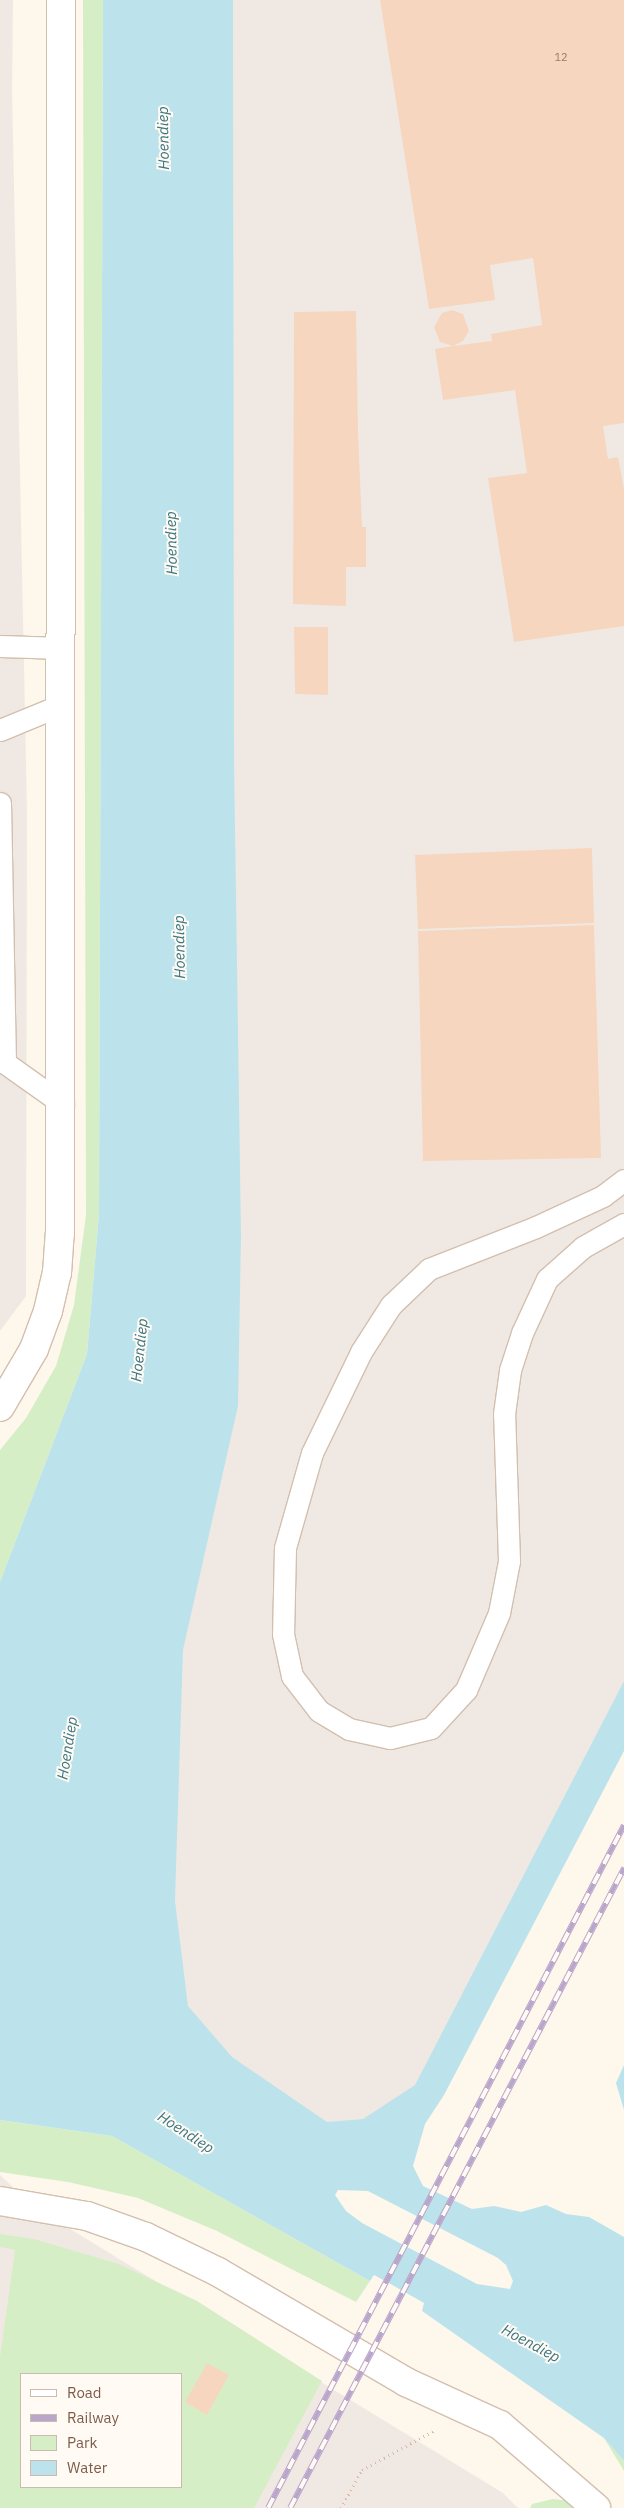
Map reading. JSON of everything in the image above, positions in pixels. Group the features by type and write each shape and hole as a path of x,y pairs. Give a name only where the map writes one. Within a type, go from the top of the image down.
{"main road":[{"path":"0,1407 34,1348 57,1273 63,1104 61,0"},
{"path":"0,2201 87,2216 146,2237 218,2272 367,2360 500,2425 596,2508"}],"lane":[{"path":"0,646 62,648"},
{"path":"0,730 63,704"},
{"path":"0,803 2,1061 63,1104"},
{"path":"624,1180 603,1196 536,1227 429,1269 391,1304 362,1352 312,1453 285,1548 283,1634 292,1676 319,1711 349,1729 390,1738 431,1728 466,1690 499,1613 508,1561 504,1414 510,1370 522,1333 547,1279 583,1247 624,1224"}],"path":[{"path":"340,2508 362,2470 440,2427 451,2402"}],"shaded area":[{"path":"0,0 13,0 12,90 27,812 26,1296 0,1331"},
{"path":"230,0 624,0 624,1736 434,2082 363,2161 169,2051 154,1639"},
{"path":"0,2175 34,2207 503,2493 518,2508 0,2508"}],"green space":[{"path":"83,0 103,0 99,1214 87,1354 0,1582 0,1450 26,1418 56,1366 74,1305 86,1215"},
{"path":"0,2120 112,2136 370,2281 356,2302 217,2231 138,2198 68,2182 0,2172"},
{"path":"0,2234 34,2239 119,2264 197,2301 322,2381 254,2508 0,2508 0,2357 15,2250 0,2247"},
{"path":"604,2438 624,2461 624,2471"},
{"path":"553,2499 571,2501 584,2508 530,2508 532,2504"}],"water":[{"name":"Hoendiep","path":"103,0 233,0 234,757 241,1236 238,1406 183,1650 175,1901 188,2006 232,2057 327,2122 363,2119 415,2085 624,1681 624,1751 444,2095 425,2124 413,2166 423,2186 472,2209 494,2206 521,2212 546,2205 566,2214 589,2217 624,2237 624,2461 604,2438 422,2311 424,2303 387,2282 374,2275 370,2281 112,2136 0,2120 0,1582 87,1354 99,1214","holes":["338,2190 368,2191 498,2258 506,2265 513,2281 510,2289 477,2284 362,2223 346,2211 335,2195"]},
{"path":"624,2065 624,2110 616,2083"}],"building":[{"path":"380,0 624,0 624,423 603,426 608,459 618,457 624,489 624,626 514,642 488,478 527,473 515,390 443,400 435,349 492,341 491,334 542,325 533,258 490,265 495,300 429,309"},
{"path":"452,310 463,314 469,331 463,341 453,346 440,342 434,327 442,313"},
{"path":"356,311 358,432 362,527 366,527 366,567 346,567 346,606 293,604 294,312"},
{"path":"294,627 328,627 328,695 295,694"},
{"path":"592,848 594,923 418,929 415,855"},
{"path":"594,925 601,1158 423,1161 418,931"},
{"path":"207,2363 229,2375 207,2415 185,2402"}],"railway":[{"path":"268,2508 624,1825"},
{"path":"290,2508 624,1868"}]}
